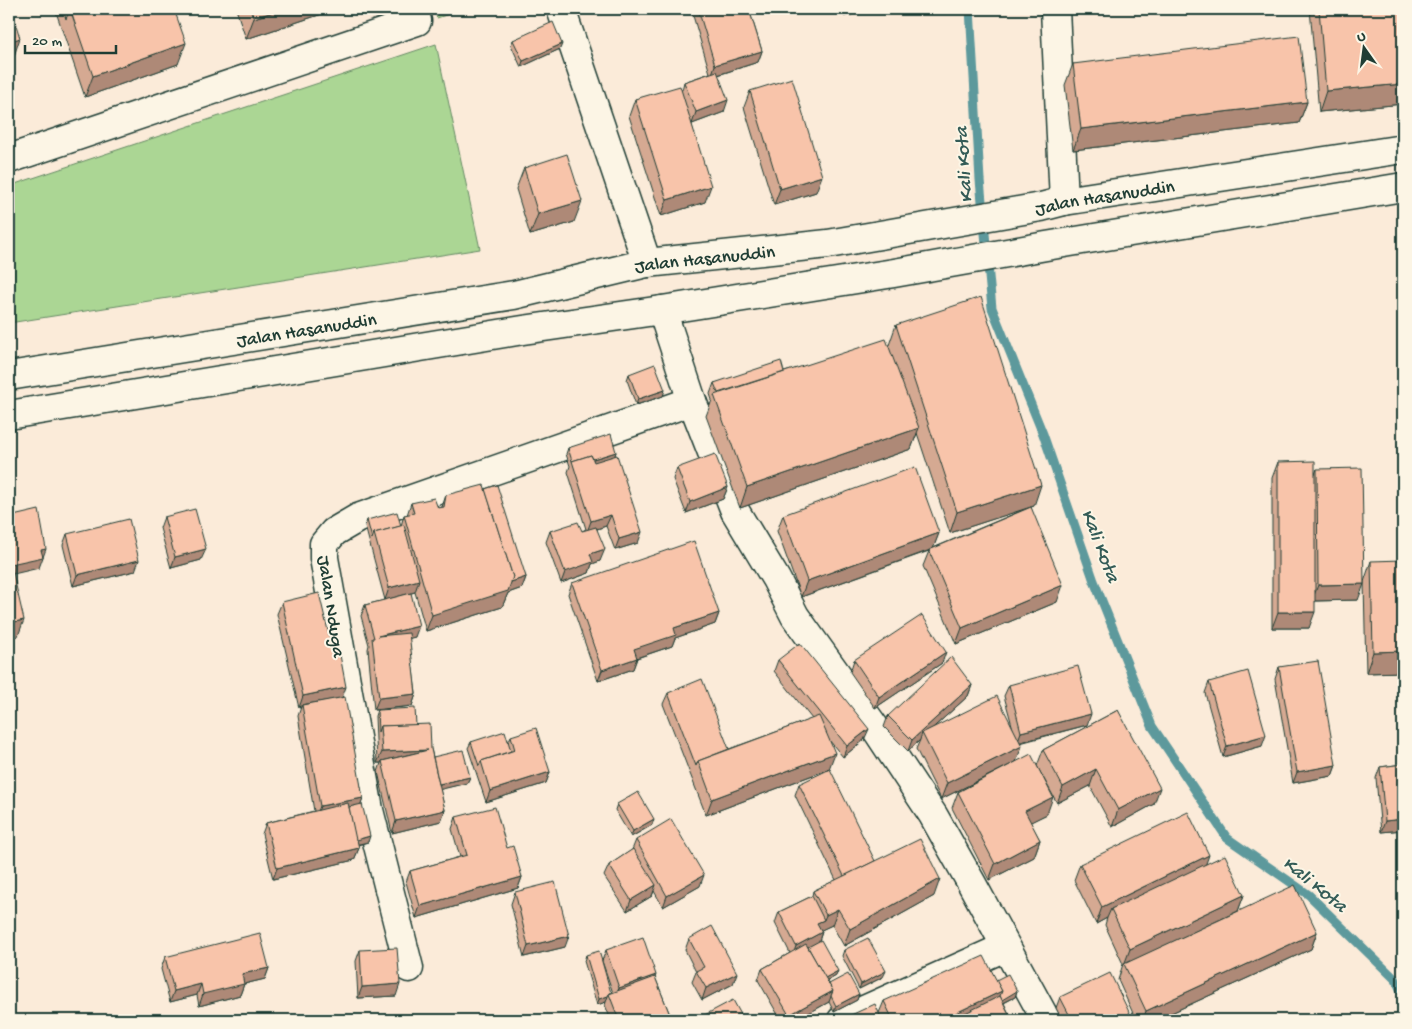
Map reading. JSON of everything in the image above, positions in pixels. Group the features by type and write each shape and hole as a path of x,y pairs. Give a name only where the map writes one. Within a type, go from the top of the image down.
{"street":[{"path":"9,159 417,21 414,9"},
{"path":"561,9 647,263"},
{"path":"1052,204 1055,9"},
{"name":"Jalan Hasanuddin","path":"9,376 514,295 647,263 828,244 1052,204 1403,149"},
{"name":"Jalan Hasanuddin","path":"9,415 514,332 894,273 1403,187"},
{"path":"662,310 692,401 735,511 796,616 878,732 933,815 1046,1020"},
{"name":"Jalan Nduga","path":"409,968 369,810 324,558 324,544 334,532 358,518 692,401"},
{"path":"842,1020 1005,947"}],"green space":[{"path":"434,9 464,9 437,18"},
{"path":"436,44 480,249 9,323 9,186"}],"building":[{"path":"9,9 11,9 20,38 9,42"},
{"path":"63,9 70,9 66,19"},
{"path":"70,9 174,9 186,43 93,76"},
{"path":"250,9 282,9 254,18"},
{"path":"698,9 749,9 762,51 715,65"},
{"path":"1319,9 1403,9 1403,84 1326,91"},
{"path":"553,22 562,44 523,61 513,40"},
{"path":"1299,36 1307,102 1081,129 1073,64"},
{"path":"717,71 728,100 696,112 684,82"},
{"path":"792,78 822,176 780,189 750,91"},
{"path":"680,86 711,186 667,200 635,99"},
{"path":"567,154 582,201 538,214 524,168"},
{"path":"981,297 1041,485 957,512 896,325"},
{"path":"886,339 919,428 747,487 714,395"},
{"path":"781,361 784,372 718,393 714,383"},
{"path":"655,364 665,390 638,399 629,374"},
{"path":"611,434 616,452 593,459 591,455 572,461 568,448"},
{"path":"715,454 728,487 690,502 677,468"},
{"path":"591,455 594,462 617,455 642,532 619,539 611,515 591,521 572,461"},
{"path":"1315,461 1315,612 1278,612 1278,462"},
{"path":"915,467 939,533 807,581 783,515"},
{"path":"1362,468 1364,584 1318,585 1317,469"},
{"path":"484,485 513,577 508,591 432,615 404,515 414,513 411,503 434,498 438,508 444,507 446,495"},
{"path":"497,485 526,577 511,582 513,577 485,489"},
{"path":"1031,507 1063,585 962,628 929,550"},
{"path":"195,509 206,549 175,557 164,517"},
{"path":"39,510 46,549 41,550 43,557 11,564 9,560 9,517"},
{"path":"397,512 401,526 374,533 372,539 367,520"},
{"path":"129,519 139,560 77,575 67,534"},
{"path":"578,522 582,531 596,527 605,549 590,554 593,562 565,572 550,531"},
{"path":"404,525 419,580 389,588 374,533"},
{"path":"694,541 719,613 674,628 676,635 634,649 637,658 602,670 572,583"},
{"path":"9,560 24,620 9,623"},
{"path":"1403,560 1403,651 1373,652 1371,561"},
{"path":"319,593 334,656 340,655 346,687 303,696 282,602"},
{"path":"411,593 419,626 378,636 409,633 416,694 379,698 372,638 374,638 365,605"},
{"path":"922,615 946,652 879,697 854,660"},
{"path":"800,643 869,729 847,746 778,660"},
{"path":"951,657 972,685 912,740 888,716"},
{"path":"1318,661 1336,765 1297,772 1279,667"},
{"path":"1078,666 1091,714 1021,732 1009,685"},
{"path":"1248,671 1266,735 1227,746 1209,682"},
{"path":"702,679 729,749 698,761 696,766 668,693"},
{"path":"997,696 1022,746 947,783 922,733"},
{"path":"345,697 363,798 320,806 302,705"},
{"path":"415,708 416,725 380,726 378,732 377,710"},
{"path":"1118,710 1160,788 1118,810 1096,769 1063,787 1043,750"},
{"path":"819,716 835,753 712,799 698,761"},
{"path":"430,724 431,749 445,810 396,821 382,761 428,750 382,752 380,726"},
{"path":"536,728 550,772 490,791 481,761 515,750 511,736"},
{"path":"505,731 511,751 481,761 479,766 471,742"},
{"path":"463,750 470,777 439,784 433,757"},
{"path":"1031,754 1053,797 1025,811 1040,840 995,864 958,792"},
{"path":"1403,764 1403,819 1385,821 1380,767"},
{"path":"830,769 875,861 844,876 799,784"},
{"path":"638,792 654,819 633,831 617,804"},
{"path":"348,803 359,848 277,868 266,823"},
{"path":"362,804 370,836 356,840 349,807"},
{"path":"495,807 507,848 513,846 522,877 420,906 410,871 467,855 456,817"},
{"path":"1188,812 1209,855 1102,907 1080,864"},
{"path":"671,819 704,875 667,896 636,840"},
{"path":"920,839 940,879 850,929 838,909 826,915 813,891"},
{"path":"633,849 656,885 631,900 609,865"},
{"path":"1225,855 1244,895 1130,949 1111,909"},
{"path":"555,882 569,936 528,946 515,892"},
{"path":"1295,885 1317,932 1146,1011 1124,964"},
{"path":"812,896 824,920 817,923 822,932 796,946 779,912"},
{"path":"712,926 737,973 706,988 696,971 704,967 689,939"},
{"path":"260,933 269,968 242,974 244,984 203,994 201,984 174,991 165,957"},
{"path":"643,937 656,975 619,988 606,950"},
{"path":"868,938 886,971 861,984 844,950"},
{"path":"821,940 838,971 825,978 808,947"},
{"path":"806,944 833,991 789,1015 762,969"},
{"path":"397,948 400,984 362,987 360,950"},
{"path":"599,951 611,993 599,999 586,955"},
{"path":"984,956 1002,991 941,1020 893,1020 884,1001"},
{"path":"1110,973 1131,1016 1122,1020 1072,1020 1060,997"},
{"path":"848,974 859,994 836,1006 831,996 833,991 829,984"},
{"path":"1008,974 1017,991 1002,1000 1000,996 1002,991 996,980"},
{"path":"655,977 672,1020 619,1020 609,994"},
{"path":"1000,996 1012,1020 951,1020"},
{"path":"733,1000 744,1020 700,1020 699,1018"},
{"path":"875,1004 882,1020 851,1020 849,1016"},
{"path":"607,1015 609,1020 592,1020"}],"waterway":[{"name":"Kali Kota","path":"970,9 980,180 992,308 1043,434 1094,581 1152,726 1227,838 1309,895 1396,980 1403,995"}]}
